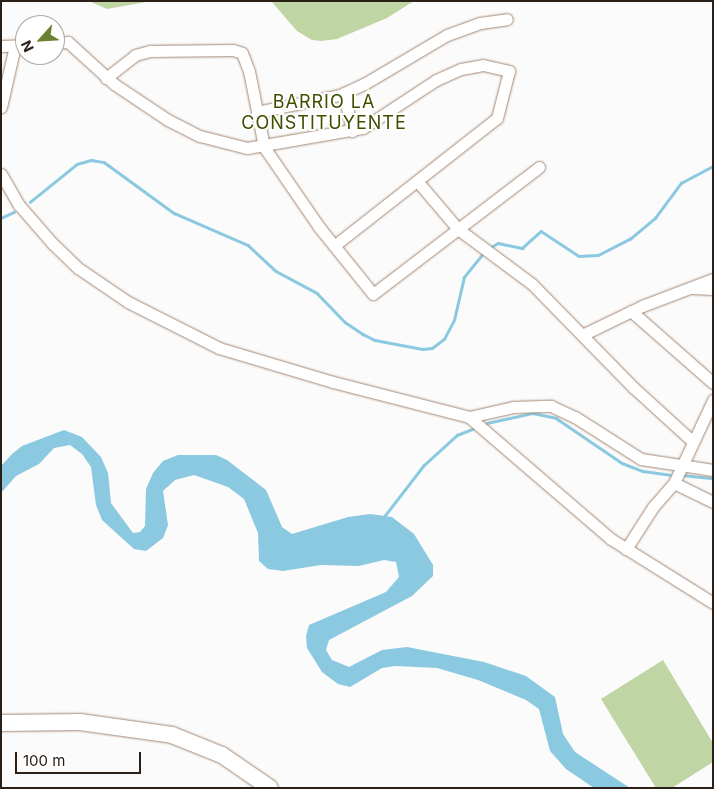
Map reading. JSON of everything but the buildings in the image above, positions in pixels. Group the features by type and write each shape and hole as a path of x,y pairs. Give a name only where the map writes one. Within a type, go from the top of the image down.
{"highway":[{"path":"1,723 80,722 172,735 222,755 270,788"}],"street":[{"path":"257,112 344,93 447,35 480,23 507,19"},
{"path":"65,42 68,42 106,78 168,120 200,136 235,146 264,147 352,131 372,124 449,73 483,65 509,71 497,118 418,182 334,246"},
{"path":"1,46 15,46"},
{"path":"106,78 135,55 150,50 237,51 246,62 264,147 334,246 373,294 539,167"},
{"path":"2,103 15,62"},
{"path":"344,93 352,131"},
{"path":"1,174 28,216 65,256 99,283 158,319 219,348 332,382 469,417 586,518 626,549 713,603"},
{"path":"418,182 458,229 522,275 692,441"},
{"path":"582,335 631,311 713,279"},
{"path":"688,288 713,290"},
{"path":"631,311 713,383"},
{"path":"626,549 674,483 692,441 713,400"},
{"path":"469,417 513,407 551,406 575,417 630,454 652,462 713,470"},
{"path":"674,483 713,502"}],"green space":[{"path":"89,1 152,1 107,9"},
{"path":"271,1 414,1 387,18 337,39 321,41 312,40 297,31"},
{"path":"663,660 713,743 713,762 672,788 656,788 601,699"}],"water":[{"path":"64,430 82,437 101,457 108,473 111,503 133,533 140,532 145,526 146,489 153,473 163,461 178,455 216,455 227,460 266,490 282,527 292,534 348,517 370,514 392,517 414,534 433,565 433,576 412,596 329,640 326,650 332,660 349,667 382,650 407,647 484,662 526,676 555,697 563,734 575,752 630,788 594,788 566,769 550,751 539,709 526,700 478,680 437,668 395,666 382,668 350,687 338,684 322,672 307,648 306,636 309,625 386,592 399,577 396,562 384,560 359,566 321,565 283,571 268,569 259,561 258,533 244,499 228,487 194,475 175,480 163,491 168,525 163,538 146,551 134,549 102,520 96,505 91,467 82,454 70,445 54,448 39,464 16,476 1,493 1,466 12,454 22,446"}],"waterway":[{"path":"30,202 77,164 91,160 104,162 174,213 248,245 276,271 317,293 345,322 363,334 375,340 422,349 432,348 444,339 454,320 464,277 482,255"},
{"path":"491,247 498,243 522,248 541,231 579,256 598,255 630,239 655,218 681,183 713,166"},
{"path":"1,218 14,212"},
{"path":"487,423 533,413 556,418 622,463 643,471 670,475"},
{"path":"383,518 423,466 457,435 473,429"},
{"path":"682,475 713,478"}],"district":[{"name":"BARRIO LA CONSTITUYENTE","path":"324,113"}]}
